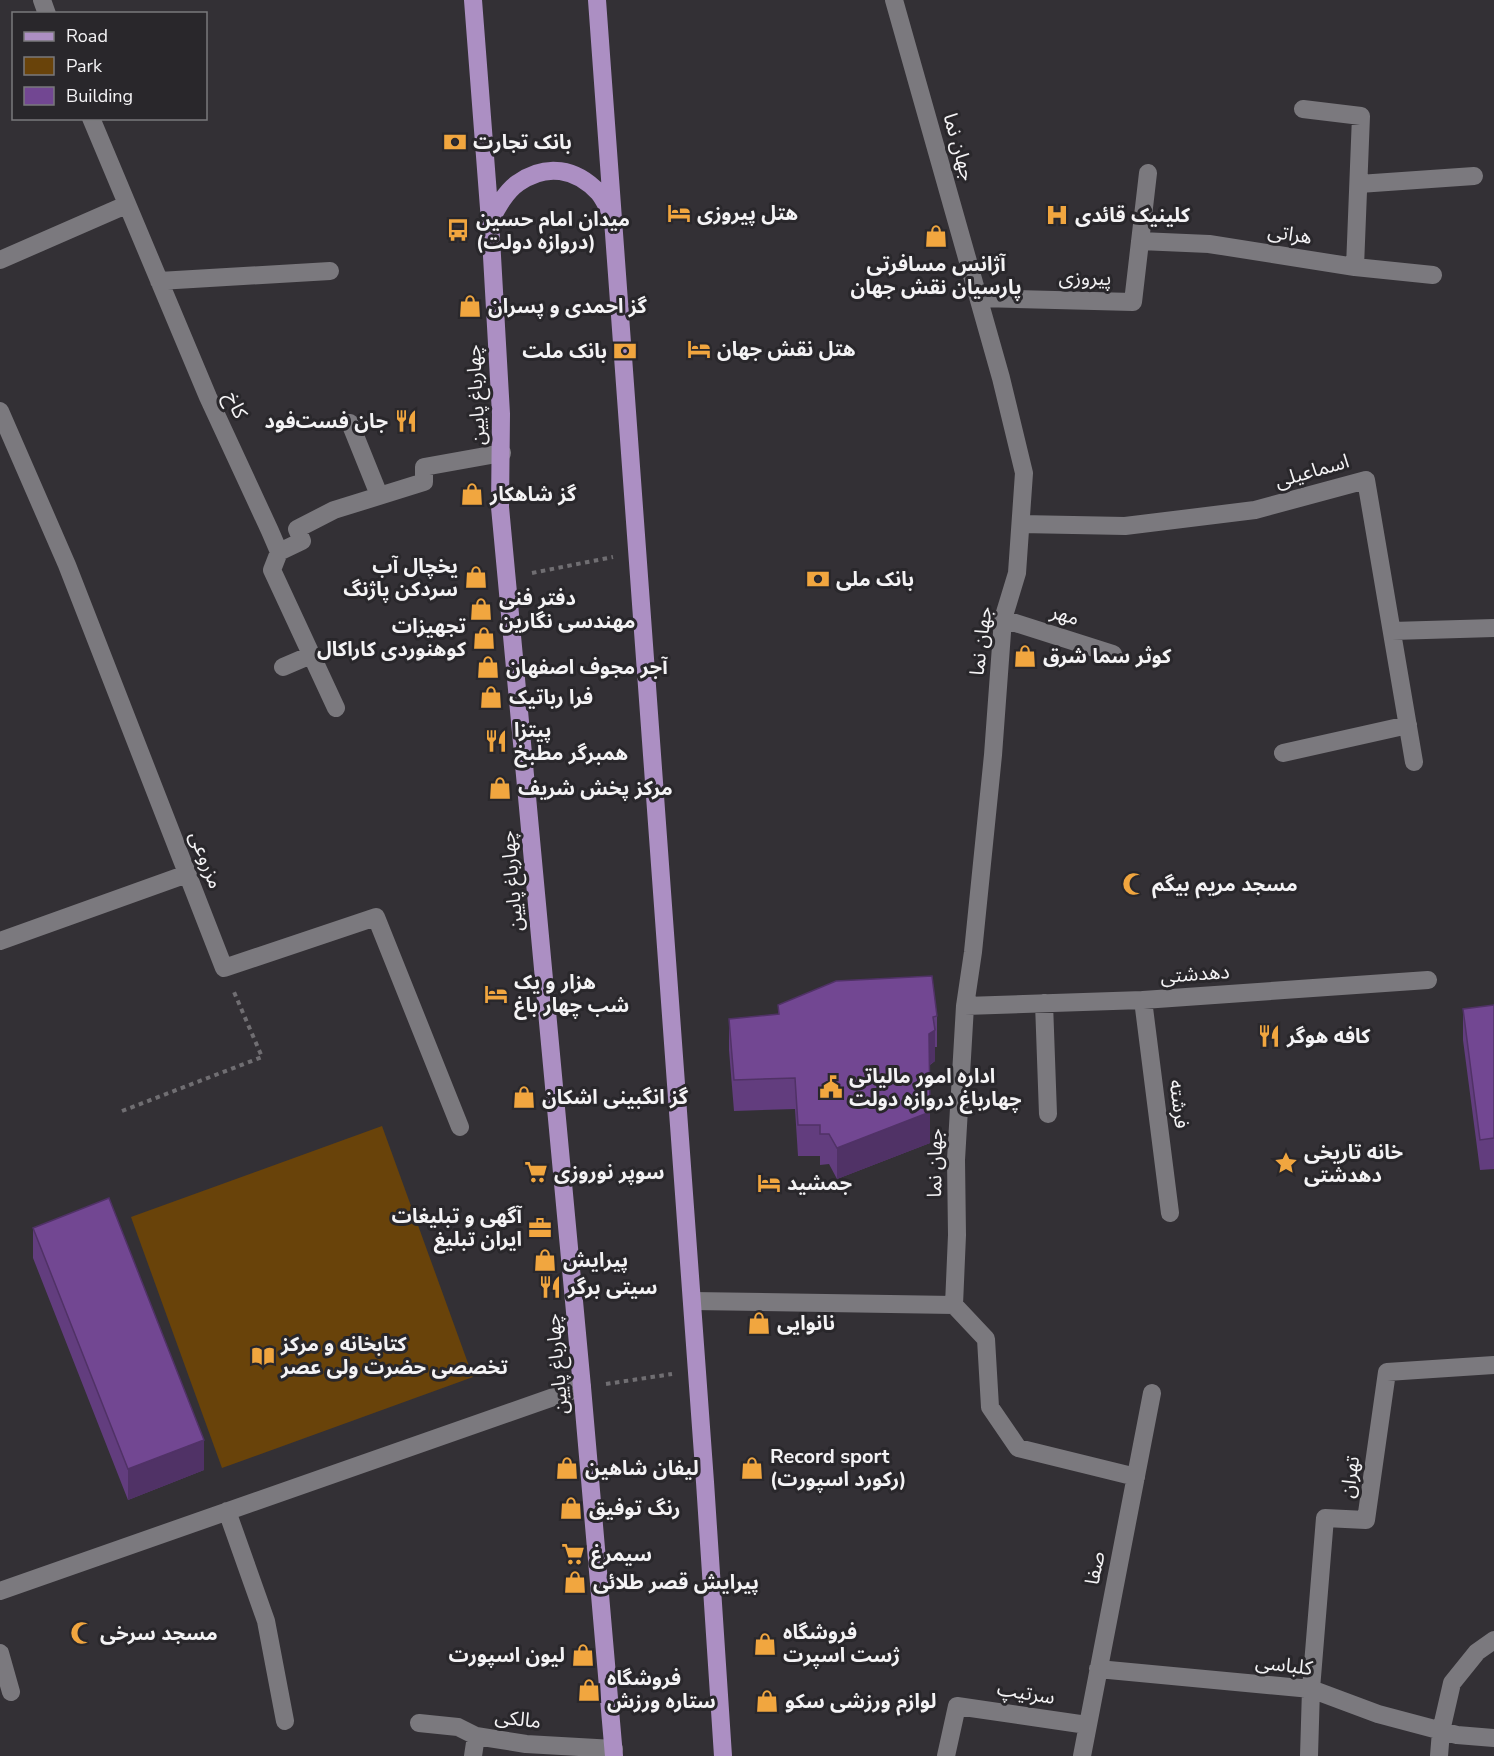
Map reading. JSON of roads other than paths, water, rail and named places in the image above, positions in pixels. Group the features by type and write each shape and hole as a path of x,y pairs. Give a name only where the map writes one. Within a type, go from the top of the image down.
{"main road":[{"name":"چهارباغ پایین","path":"473,0 490,221 501,414 500,507 614,1753"},
{"path":"597,0 723,1756"},
{"path":"490,221 501,202 517,183 538,173 557,170 578,176 599,193 612,215"}],"street":[{"name":"جهان نما","path":"894,0 1001,378 1024,473 1017,573 1003,620 993,755 966,1006 956,1160 957,1235 954,1305"},
{"path":"1303,109 1361,116 1355,267"},
{"name":"کاخ","path":"92,120 208,397 279,552 272,570 336,708"},
{"name":"پیروزی","path":"979,298 1133,302 1148,173"},
{"path":"1359,184 1474,176"},
{"path":"0,260 126,205"},
{"name":"هراتی","path":"1140,242 1209,244 1355,267 1433,275"},
{"path":"159,281 330,271"},
{"name":"مزروعی","path":"0,411 67,565 224,968 376,917 460,1127"},
{"path":"350,423 379,495"},
{"path":"279,552 302,541 297,529 334,510 424,482 424,467 502,453"},
{"name":"اسماعیلی","path":"1021,524 1125,526 1255,510 1366,480 1414,762"},
{"name":"مهر","path":"1003,620 1113,654"},
{"path":"1392,631 1494,628"},
{"path":"283,667 311,655"},
{"path":"1283,753 1408,725"},
{"path":"0,941 187,874"},
{"name":"دهدشتی","path":"966,1006 1143,1000 1428,980"},
{"name":"فرشته","path":"1143,1000 1170,1213"},
{"path":"1044,1004 1048,1114"},
{"path":"692,1301 954,1305 986,1339 990,1407 1017,1448 1136,1477"},
{"name":"تهران","path":"1311,1689 1325,1518 1366,1520 1387,1372 1494,1365"},
{"path":"0,1591 582,1387"},
{"name":"صفا","path":"1098,1669 1152,1393"},
{"path":"227,1511 266,1621 285,1721"},
{"path":"1439,1756 1441,1731 1452,1683 1477,1652 1494,1640"},
{"path":"1,1658 11,1692"},
{"path":"1082,1756 1098,1669"},
{"name":"کلباسی","path":"1098,1669 1311,1689 1378,1714 1441,1731 1456,1735 1494,1738"},
{"path":"1309,1756 1311,1689"},
{"name":"سرتیپ","path":"946,1756 957,1706 1087,1725"},
{"name":"مالکی","path":"419,1723 458,1727 476,1736 526,1744 614,1753"},
{"path":"473,1756 476,1736"}],"place":[{"name":"بانک تجارت","path":"455,142"},
{"name":"هتل پیروزی","path":"679,213"},
{"name":"کلینیک قائدی","path":"1057,215"},
{"name":"میدان امام حسین (دروازه دولت)","path":"458,230"},
{"name":"آژانس مسافرتی پارسیان نقش جهان","path":"936,236"},
{"name":"گز احمدی و پسران","path":"470,306"},
{"name":"هتل نقش جهان","path":"699,349"},
{"name":"بانک ملت","path":"625,351"},
{"name":"جان فست‌فود","path":"406,421"},
{"name":"گز شاهکار","path":"472,494"},
{"name":"یخچال آب سردکن پاژنگ","path":"476,577"},
{"name":"بانک ملی","path":"818,579"},
{"name":"دفتر فنی مهندسی نگارین","path":"481,609"},
{"name":"تجهیزات کوهنوردی کاراکال","path":"484,638"},
{"name":"کوثر سما شرق","path":"1025,656"},
{"name":"آجر مجوف اصفهان","path":"488,667"},
{"name":"فرا رباتیک","path":"491,697"},
{"name":"پیتزا همبرگر مطبخ","path":"496,741"},
{"name":"مرکز پخش شریف","path":"500,788"},
{"name":"مسجد مریم بیگم","path":"1134,884"},
{"name":"هزار و یک شب چهار باغ","path":"496,994"},
{"name":"کافه هوگر","path":"1269,1036"},
{"name":"اداره امور مالیاتی چهارباغ دروازه دولت","path":"831,1087"},
{"name":"گز انگبینی اشکان","path":"524,1097"},
{"name":"خانه تاریخی دهدشتی","path":"1286,1163"},
{"name":"سوپر نوروزی","path":"536,1172"},
{"name":"جمشيد","path":"769,1183"},
{"name":"آگهی و تبلیغات ایران تبلیغ","path":"540,1228"},
{"name":"پیرایش","path":"545,1260"},
{"name":"سیتی برگر","path":"550,1287"},
{"name":"نانوایی","path":"759,1323"},
{"name":"کتابخانه و مرکز تخصصی حضرت ولی عصر","path":"263,1356"},
{"name":"لیفان شاهین","path":"567,1468"},
{"name":"Record sport (رکورد اسپورت)","path":"752,1468"},
{"name":"رنگ توفیق","path":"571,1508"},
{"name":"سیمرغ","path":"573,1554"},
{"name":"پیرایش قصر طلائی","path":"575,1582"},
{"name":"مسجد سرخی","path":"82,1633"},
{"name":"فروشگاه ژست اسپرت","path":"765,1644"},
{"name":"لیون اسپورت","path":"583,1655"},
{"name":"فروشگاه ستاره ورزش","path":"589,1690"},
{"name":"لوازم ورزشی سکو","path":"767,1701"}]}
